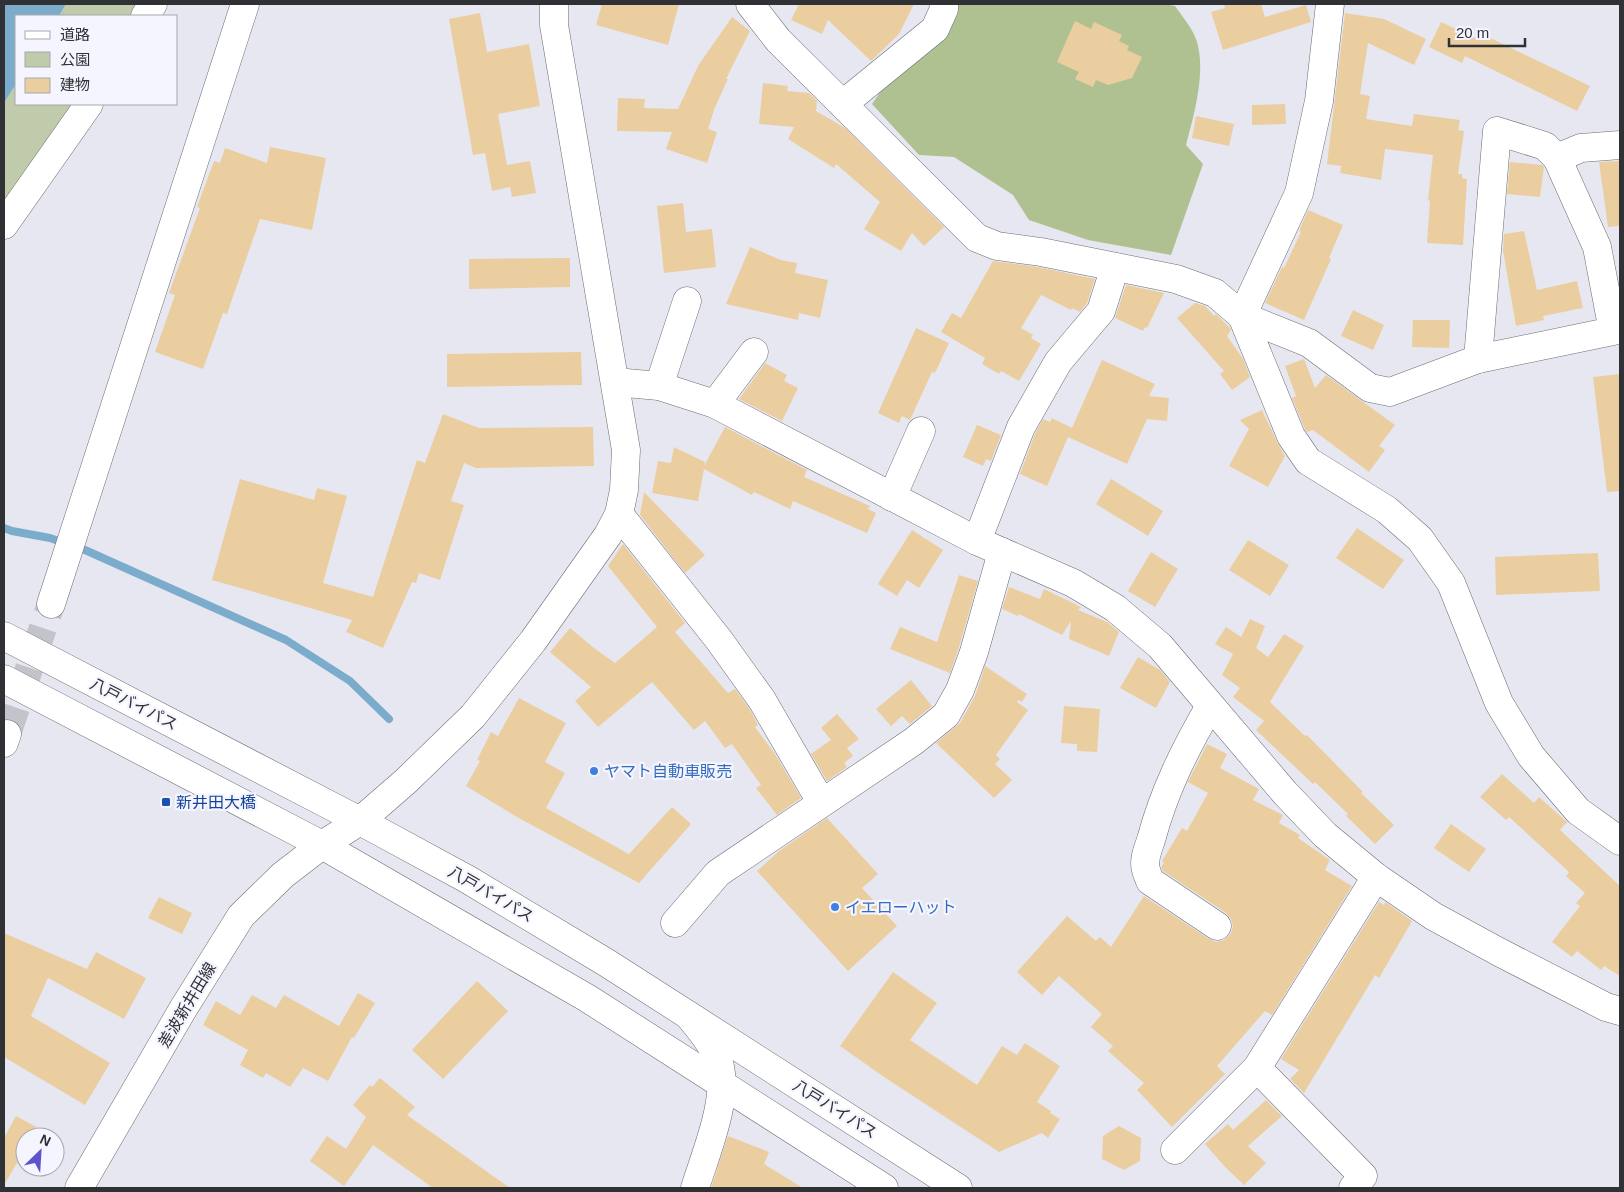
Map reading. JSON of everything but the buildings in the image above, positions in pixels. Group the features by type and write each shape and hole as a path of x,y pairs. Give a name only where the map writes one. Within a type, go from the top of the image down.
{"main road":[{"path":"146,15 154,4"},
{"path":"50,604 245,4"},
{"name":"差波新井田線","path":"79,1188 183,1010 241,916 283,875 322,845 360,821 406,781 473,716 533,641 608,535 619,514 624,490 626,450 582,199 554,25 554,4"},
{"path":"750,4 778,40 977,238 997,246 1041,252 1176,279 1215,293 1242,316 1309,344 1370,388 1390,392 1478,359 1613,331 1597,247 1557,158 1545,146 1497,131 1478,359"},
{"path":"843,104 935,29 944,9 944,4"},
{"path":"1330,4 1319,101 1299,193 1242,316 1290,436 1308,461 1387,510 1420,539 1451,583 1499,703 1531,756 1578,810 1620,841"},
{"path":"4,225 88,105"},
{"path":"1557,158 1580,148 1620,145"},
{"path":"977,541 1021,428 1058,362 1101,311 1115,267"},
{"path":"659,386 687,300"},
{"path":"716,404 754,352"},
{"path":"615,382 659,386 716,404 977,541 1073,583 1115,608 1160,646 1284,793 1325,835 1376,877 1433,916 1606,1007 1620,1012"},
{"path":"892,497 921,431"},
{"path":"619,514 719,640 762,700 821,802"},
{"path":"675,923 718,873 914,741 946,715 960,690 974,652 1002,552"},
{"name":"八戸バイパス","path":"4,636 360,821 475,884 607,963 958,1188"},
{"path":"4,679 322,845 587,998 884,1188"},
{"path":"1210,706 1190,740 1169,784 1148,850 1146,870 1150,881 1216,926"},
{"path":"1175,1150 1257,1068 1376,877"},
{"path":"689,1016 718,1058 723,1084 719,1111 695,1188"},
{"path":"1257,1068 1363,1176 1353,1188"}],"green space":[{"path":"66,4 141,4 134,15 60,15"},
{"path":"957,4 1165,4 1175,6 1192,31 1199,51 1200,78 1186,145 1203,164 1171,255 1088,240 1029,220 1013,195 954,157 919,155 872,104 883,88"},
{"path":"15,86 15,105 78,105 4,211 4,103"}],"water":[{"path":"4,4 66,4 60,15 15,15 15,86 4,103"}],"waterway":[{"path":"4,528 50,538 85,550 286,640 350,681 389,719"}],"tunnel":[{"path":"7,734 51,604"}],"place":[{"name":"ヤマト自動車販売","path":"594,771"},
{"name":"新井田大橋","path":"166,802"},
{"name":"イエローハット","path":"835,907"}]}
